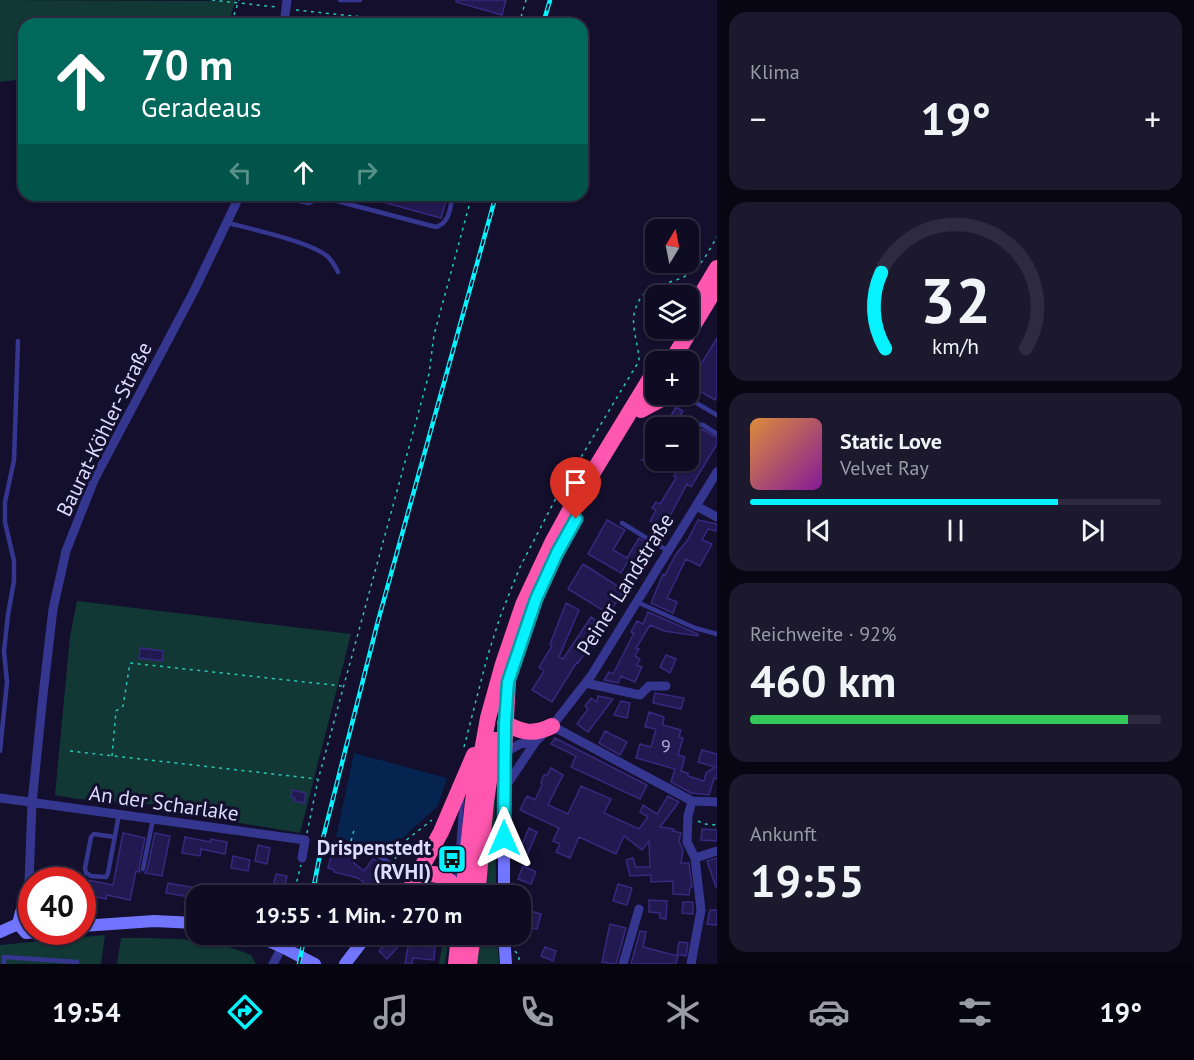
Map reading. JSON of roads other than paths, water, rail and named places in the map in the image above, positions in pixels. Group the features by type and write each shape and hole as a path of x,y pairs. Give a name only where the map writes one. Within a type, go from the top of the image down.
{"highway":[{"path":"699,297 717,268"},
{"path":"699,311 717,286"},
{"path":"669,351 678,339"},
{"path":"411,885 441,832 465,778 496,721 513,635 523,605 538,573 570,510 645,387"},
{"path":"459,885 473,801 508,682 536,599 557,553 645,404"},
{"path":"641,410 650,405"},
{"path":"478,885 492,759 508,682"},
{"path":"496,721 525,733 535,733 552,726"},
{"path":"496,721 504,753"},
{"path":"414,885 424,875 435,874 453,885"},
{"path":"456,964 458,945"},
{"path":"469,964 472,945"}],"street":[{"name":"Baurat-Köhler-Straße","path":"31,867 32,803 53,609 66,551 93,480 237,201"},
{"name":"Peiner Landstraße","path":"504,789 537,741 586,683 717,472"},
{"name":"Peiner Landstraße","path":"696,506 717,517"},
{"name":"Peiner Landstraße","path":"586,683 640,694 649,686 666,686"},
{"path":"552,726 692,801 717,802"},
{"name":"Peiner Landstraße","path":"504,753 520,744 537,741"},
{"path":"504,753 504,885"},
{"name":"An der Scharlake","path":"0,798 306,840 302,858"},
{"path":"691,964 701,910 695,858 687,842 688,816 692,801"},
{"path":"695,858 717,851"},
{"path":"623,964 639,909"},
{"path":"96,925 154,921 186,923"},
{"path":"0,932 18,924"},
{"path":"278,945 315,964"},
{"path":"345,964 360,945"},
{"path":"505,945 506,964"},
{"path":"273,964 282,947"}],"lane":[{"path":"340,0 360,0"},
{"path":"333,201 436,227 441,226 447,219 452,201"},
{"path":"228,223 314,248 327,256 335,264 338,272"},
{"path":"0,751 7,682 4,651 14,581 14,561 5,522 5,502 14,460 18,342"},
{"path":"699,404 717,415"},
{"path":"699,424 717,434"},
{"path":"622,523 668,551"},
{"path":"637,602 695,628 717,634"},
{"path":"458,885 457,849 465,778"},
{"path":"115,837 94,834 91,837 86,873 91,876 106,877 115,837 119,814"},
{"path":"143,869 153,819"},
{"path":"334,843 391,861 400,868 405,885"},
{"path":"4,964 4,957 77,962"}],"water":[{"path":"354,753 447,778 438,806 388,851 336,837"}],"railway":[{"path":"545,18 550,0"},
{"path":"314,885 323,838 378,621 494,201"},
{"path":"299,964 303,945"}],"place":[{"name":"Drispenstedt (RVHI)","path":"452,859"}]}
